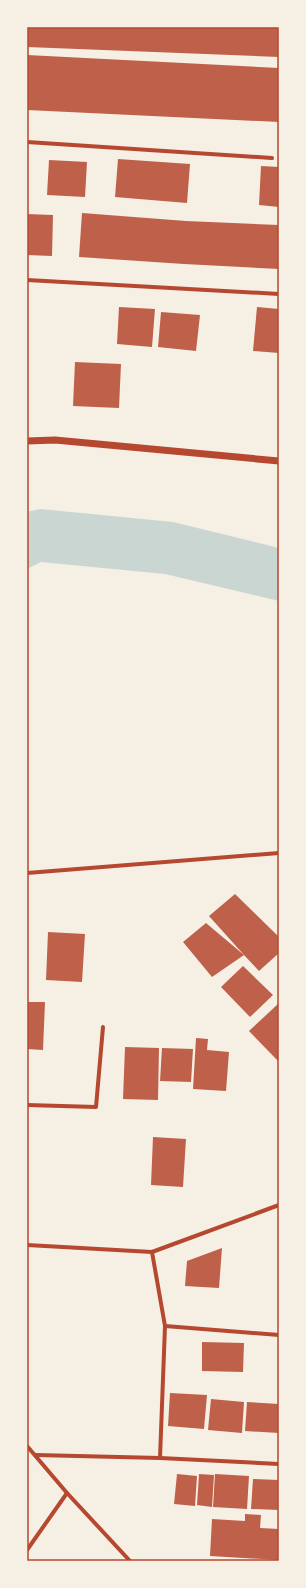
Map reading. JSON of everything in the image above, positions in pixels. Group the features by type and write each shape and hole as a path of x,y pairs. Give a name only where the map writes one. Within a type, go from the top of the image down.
{"street":[{"path":"27,142 272,158"},
{"path":"27,280 279,294"},
{"path":"27,441 55,440 279,461"},
{"path":"27,873 279,854"},
{"path":"27,1105 96,1107 103,1027"},
{"path":"27,1245 152,1252 279,1206"},
{"path":"152,1252 165,1326 160,1458"},
{"path":"165,1326 279,1335"},
{"path":"27,1446 67,1493 130,1561"},
{"path":"36,1455 160,1458 279,1464"},
{"path":"27,1550 67,1493"}],"shaded area":[{"path":"40,509 173,522 279,548 279,601 165,574 41,562 27,569 27,512"}],"building":[{"path":"27,27 279,27 279,57 27,47"},
{"path":"27,55 279,68 279,122 27,110"},
{"path":"118,159 190,164 187,203 115,197"},
{"path":"49,160 87,162 85,197 47,195"},
{"path":"261,166 279,167 279,207 259,205"},
{"path":"82,213 186,221 279,225 279,269 79,257"},
{"path":"27,214 53,215 52,256 27,255"},
{"path":"119,307 155,309 152,347 117,344"},
{"path":"257,307 279,309 279,353 253,351"},
{"path":"161,312 200,315 196,351 158,347"},
{"path":"75,362 121,364 119,408 73,406"},
{"path":"235,894 279,937 279,953 259,971 209,916"},
{"path":"206,923 244,955 212,977 183,942"},
{"path":"48,932 85,934 82,982 46,980"},
{"path":"243,966 273,995 250,1017 221,987"},
{"path":"27,1002 45,1002 43,1050 27,1049"},
{"path":"279,1003 279,1062 249,1031"},
{"path":"196,1038 208,1039 207,1050 229,1052 226,1091 193,1089"},
{"path":"125,1047 159,1048 158,1100 123,1099"},
{"path":"162,1048 193,1049 191,1082 160,1081"},
{"path":"153,1137 186,1139 183,1187 151,1185"},
{"path":"222,1248 219,1288 185,1286 187,1261"},
{"path":"202,1342 244,1343 243,1372 202,1371"},
{"path":"170,1393 207,1395 204,1429 168,1426"},
{"path":"211,1399 244,1402 242,1433 208,1430"},
{"path":"247,1402 279,1404 279,1433 245,1431"},
{"path":"177,1474 197,1476 195,1506 174,1504"},
{"path":"199,1474 214,1475 212,1507 197,1505"},
{"path":"215,1474 249,1476 247,1509 213,1507"},
{"path":"253,1479 279,1480 279,1510 251,1509"},
{"path":"245,1514 261,1515 260,1528 279,1529 279,1560 210,1556 212,1519 245,1521"}]}
